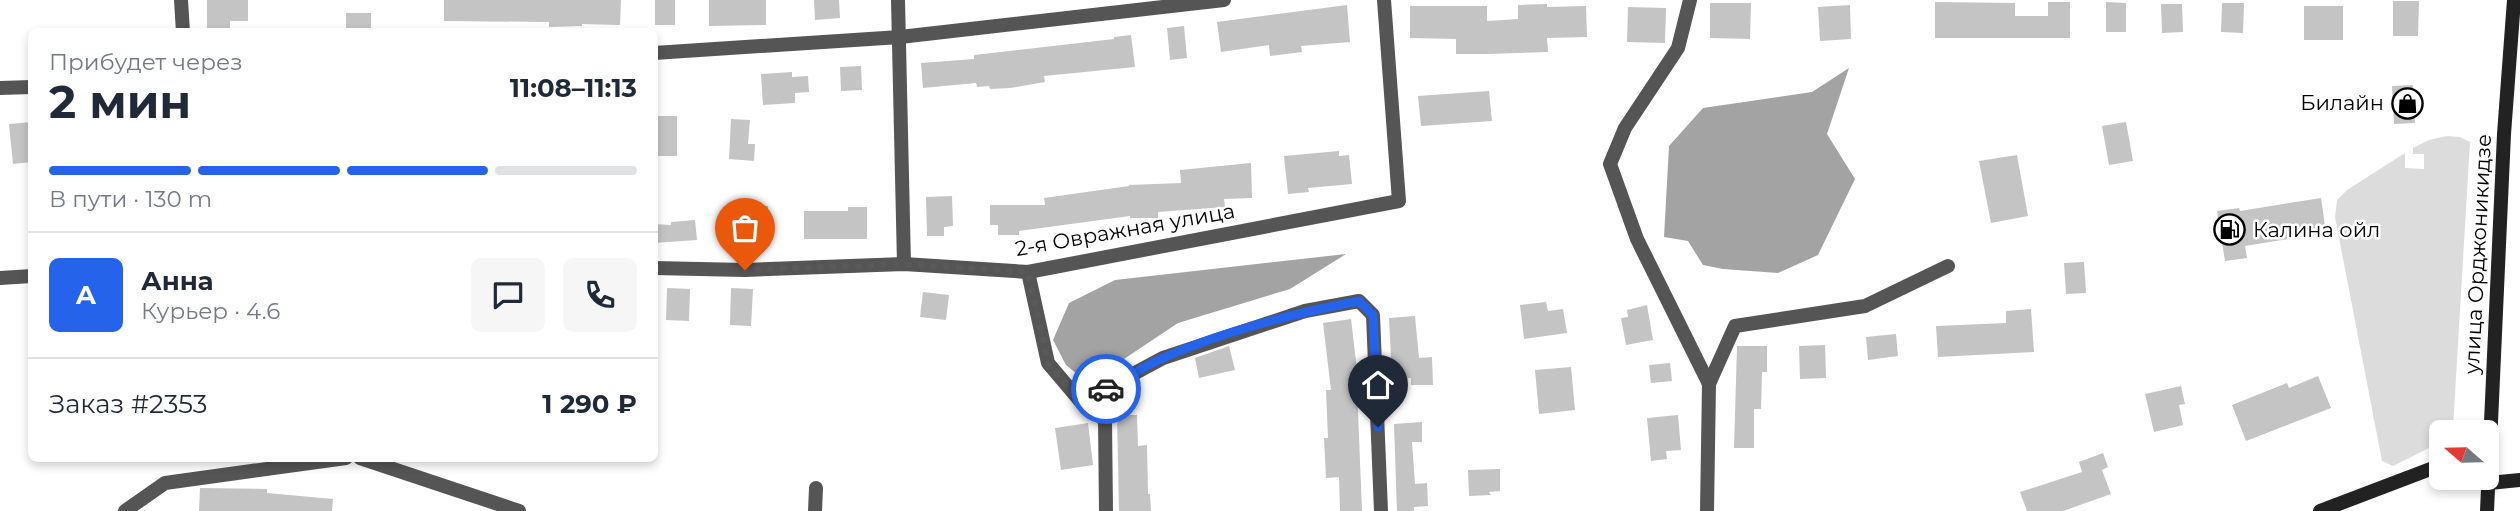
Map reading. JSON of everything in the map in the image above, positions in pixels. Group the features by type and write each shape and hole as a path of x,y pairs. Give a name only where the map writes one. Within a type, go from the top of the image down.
{"main road":[{"name":"улица Орджоникидзе","path":"2489,420 2504,134 2514,0"},
{"path":"2320,511 2429,470"},
{"path":"2499,482 2520,480"},
{"name":"улица Орджоникидзе","path":"2487,511 2488,490"}],"street":[{"path":"181,0 183,28"},
{"path":"898,0 904,264"},
{"path":"658,53 900,37 1224,0"},
{"name":"2-я Овражная улица","path":"658,268 745,270 904,264 1028,272 1399,201 1384,0"},
{"path":"1690,0 1678,48 1625,128 1610,164 1637,239 1709,384"},
{"path":"0,88 28,87"},
{"path":"1707,511 1709,384 1735,326 1865,306 1948,266"},
{"path":"1028,272 1048,363 1081,402 1105,420 1106,511"},
{"path":"0,278 28,276"},
{"path":"1081,402 1163,358 1305,311 1359,301 1373,315 1381,511"},
{"path":"125,511 165,482 316,462"},
{"path":"372,462 519,511"},
{"path":"815,511 816,488"}],"shaded area":[{"path":"1849,68 1827,134 1855,179 1818,255 1778,273 1723,269 1703,265 1688,241 1664,237 1669,146 1703,108 1812,92"},
{"path":"2447,136 2460,137 2470,142 2453,420 2429,420 2429,448 2393,466 2382,461 2335,217 2337,200 2347,190 2405,153 2405,168 2424,169 2424,154 2413,154 2413,148 2429,140"},
{"path":"1346,254 1290,289 1178,323 1088,383 1066,365 1053,340 1069,303 1115,280"}],"building":[{"path":"207,0 248,0 248,21 230,21 230,28 207,28"},
{"path":"444,0 621,0 620,25 549,27 549,22 444,21"},
{"path":"655,0 675,0 675,25 655,25"},
{"path":"709,0 766,0 766,25 709,26"},
{"path":"814,0 839,0 840,18 815,20"},
{"path":"2393,1 2419,1 2418,36 2393,36"},
{"path":"1935,2 2015,3 2015,16 2048,16 2048,2 2070,2 2070,38 1935,38"},
{"path":"2106,2 2126,3 2126,32 2106,32"},
{"path":"1710,3 1751,3 1750,39 1710,38"},
{"path":"2222,3 2244,3 2243,33 2221,32"},
{"path":"1547,4 1547,7 1586,6 1587,37 1547,38 1548,52 1486,54 1456,54 1456,39 1410,38 1410,6 1487,6 1487,21 1518,19 1518,5"},
{"path":"2161,4 2182,4 2183,32 2162,33"},
{"path":"1347,5 1350,42 1301,46 1302,52 1270,56 1269,45 1221,52 1217,22"},
{"path":"1850,5 1851,39 1820,41 1818,7"},
{"path":"2304,6 2343,6 2343,40 2304,40"},
{"path":"1628,7 1666,8 1665,43 1627,42"},
{"path":"346,13 371,13 371,28 346,28"},
{"path":"1184,26 1187,58 1170,60 1167,28"},
{"path":"1131,35 1135,67 1044,76 1045,82 1010,88 990,89 989,86 977,87 976,83 923,88 921,63 974,59 974,55"},
{"path":"861,66 862,90 841,91 840,67"},
{"path":"792,72 792,77 808,76 809,92 795,93 795,103 763,105 761,74"},
{"path":"2413,85 2415,123 2394,124 2392,86"},
{"path":"1489,91 1492,121 1421,126 1418,96"},
{"path":"658,116 677,116 677,156 658,156"},
{"path":"731,119 750,120 748,144 755,144 754,161 729,159"},
{"path":"28,122 28,162 13,164 9,124"},
{"path":"2126,122 2133,161 2109,165 2102,126"},
{"path":"1339,151 1339,156 1349,155 1352,184 1308,188 1309,192 1288,194 1284,156"},
{"path":"2017,155 2028,216 1991,223 1979,161"},
{"path":"1251,163 1252,198 1224,199 1225,207 1158,212 1158,218 1130,216 1019,231 1019,235 998,235 998,225 990,225 990,205 1045,205 1044,198 1129,185 1181,183 1180,170"},
{"path":"952,196 953,226 944,227 944,236 927,236 926,197"},
{"path":"2321,198 2326,233 2245,246 2247,258 2225,261 2217,211 2239,208 2240,211"},
{"path":"749,206 768,206 767,242 748,242"},
{"path":"848,207 867,207 867,239 804,239 804,211 848,211"},
{"path":"695,220 697,240 658,243 658,224 671,225 671,222"},
{"path":"2084,262 2086,293 2066,294 2064,263"},
{"path":"667,288 690,289 689,321 666,320"},
{"path":"731,288 753,289 751,326 730,325"},
{"path":"923,292 949,295 946,320 920,317"},
{"path":"1546,302 1548,311 1563,309 1567,333 1524,339 1520,305"},
{"path":"1647,305 1653,340 1626,345 1621,318 1628,317 1627,310"},
{"path":"2031,309 2034,352 1938,357 1936,326 2006,323 2006,311"},
{"path":"1415,316 1419,358 1432,357 1433,385 1411,385 1411,378 1392,379 1389,318"},
{"path":"1351,319 1356,361 1362,511 1340,511 1339,477 1326,478 1326,390 1331,390 1323,323"},
{"path":"1896,334 1898,356 1868,360 1866,337"},
{"path":"1825,345 1826,378 1800,379 1799,346"},
{"path":"1229,346 1235,370 1199,378 1195,358"},
{"path":"1737,346 1767,346 1767,372 1762,372 1761,409 1754,409 1754,448 1734,448"},
{"path":"1670,363 1672,381 1651,383 1649,365"},
{"path":"1571,367 1575,410 1539,414 1535,370"},
{"path":"2318,376 2331,408 2246,441 2232,405 2287,383 2289,388"},
{"path":"2181,386 2185,404 2179,405 2183,425 2154,432 2145,394"},
{"path":"1117,415 1137,415 1138,446 1147,445 1151,511 1119,511"},
{"path":"1678,415 1681,450 1666,451 1667,459 1651,461 1647,418"},
{"path":"1422,422 1422,442 1412,442 1415,484 1427,483 1428,506 1414,507 1414,511 1397,511 1394,424"},
{"path":"1088,423 1093,465 1061,470 1055,428"},
{"path":"2103,453 2108,467 2102,470 2111,494 2063,511 2027,511 2020,492 2082,472 2079,462"},
{"path":"1500,469 1500,491 1489,492 1491,495 1469,496 1468,470"},
{"path":"200,488 267,489 267,493 333,499 332,511 199,511"}],"way so far":[{"path":"745,270 904,264 1028,272 1048,363 1081,402 1106,389"}],"place":[{"name":"Билайн","path":"2407,103"},
{"name":"Калина ойл","path":"2230,230"}],"route":[{"path":"1106,389 1163,358 1228,335 1305,311 1359,301 1373,315 1378,427"}]}
